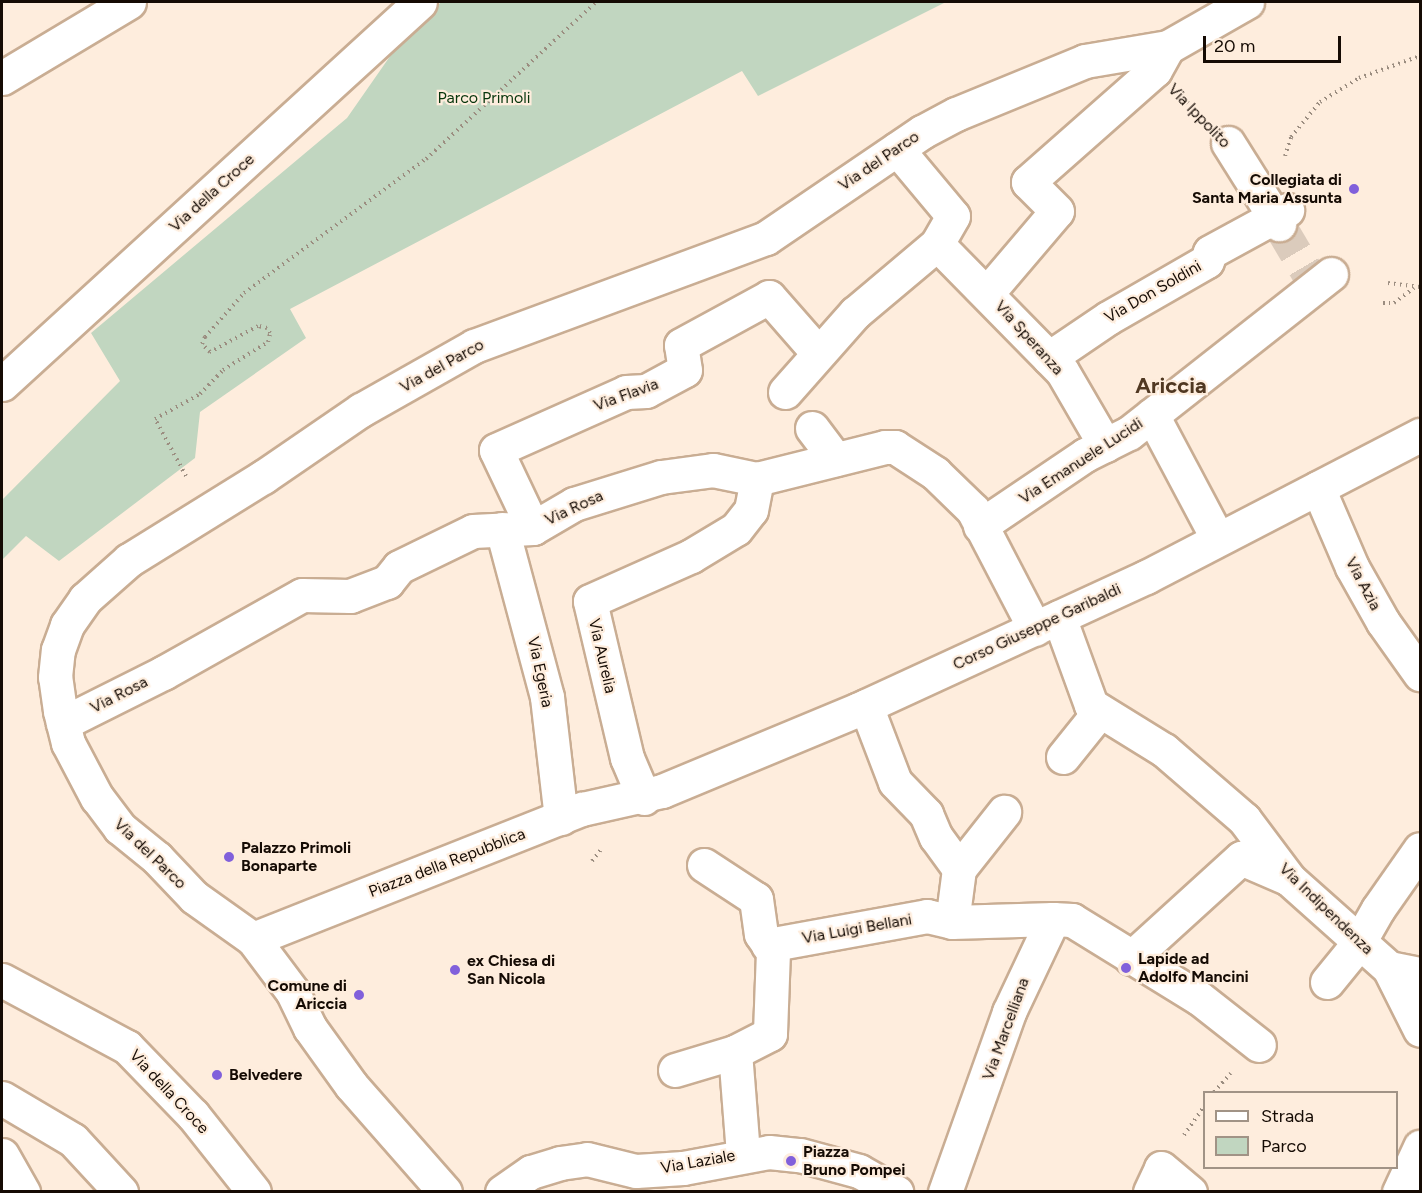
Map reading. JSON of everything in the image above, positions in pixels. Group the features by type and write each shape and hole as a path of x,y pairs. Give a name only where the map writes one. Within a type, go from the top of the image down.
{"street":[{"path":"2,78 129,2"},
{"name":"Via della Croce","path":"2,384 420,2"},
{"name":"Via del Parco","path":"445,1191 351,1085 310,1028 292,991 253,939 194,897 158,858 120,828 81,771 63,723 55,677 58,650 67,625 104,579 361,410 474,346 766,238 897,149 956,114 1085,61 1161,58 1247,2"},
{"path":"988,292 1057,211 1028,182 1161,58"},
{"name":"Via Ippolito","path":"1228,143 1280,217"},
{"path":"785,392 818,353 888,282 937,244 953,216 897,149"},
{"name":"Via Don Soldini","path":"1049,358 1108,318 1207,261 1210,252 1280,217"},
{"name":"Via Speranza","path":"937,244 988,292 1062,371 1105,445"},
{"name":"Via Emanuele Lucidi","path":"980,526 1152,415 1319,278"},
{"name":"Via Flavia","path":"517,529 496,450 626,392 646,391 685,370 681,345 769,297 818,353"},
{"name":"Via Emanuele Lucidi","path":"1152,415 1218,539"},
{"path":"812,428 835,459"},
{"name":"Corso Giuseppe Garibaldi","path":"644,798 866,706 1047,623 1218,539 1420,435"},
{"name":"Via Rosa","path":"63,723 163,673 302,595 350,596 387,582 399,567 473,531 517,529 574,504 661,477 713,470 757,479 835,459 895,447 935,473 973,510 980,526 1047,623"},
{"name":"Via Aurelia","path":"644,798 627,758 590,601 691,556 736,529 751,510 757,479"},
{"name":"Via Azia","path":"1318,488 1362,585 1420,674"},
{"name":"Via Egeria","path":"517,529 547,697 561,818"},
{"name":"Via Indipendenza","path":"1047,623 1091,705 1164,750 1244,819 1289,879 1358,944 1389,968 1420,1030"},
{"path":"866,706 895,782 926,814 936,837 958,869"},
{"path":"1064,758 1100,711"},
{"name":"Piazza della Repubblica","path":"253,939 582,809 644,798"},
{"path":"951,922 958,869 1004,812"},
{"path":"1327,982 1358,944 1378,909 1420,849"},
{"path":"1131,958 1241,858 1289,879"},
{"path":"675,1070 735,1052 770,1034 773,951 761,934 756,899 704,865"},
{"name":"Via Luigi Bellani","path":"768,945 927,916 951,922 1053,919"},
{"path":"1053,919 1072,920 1199,998 1259,1045"},
{"name":"Via Marcelliana","path":"945,1191 1009,1012 1053,919"},
{"path":"1389,968 1420,974"},
{"name":"Via della Croce","path":"2,980 128,1047 193,1115 254,1191"},
{"path":"735,1052 743,1154"},
{"path":"2,1098 73,1140 121,1191"},
{"name":"Via Laziale","path":"502,1191 531,1172 560,1163 587,1159 636,1171 683,1168 743,1154 769,1152 829,1161 859,1171 896,1191"},
{"path":"1399,1191 1418,1152"},
{"path":"2,1155 23,1191"},
{"path":"1156,1180 1190,1191"}],"path":[{"path":"206,511 155,419 200,394 223,370 268,342 270,333 264,326 258,326 210,352 205,349 204,339 244,293 426,159 596,2"},
{"path":"1280,217 1282,165 1291,137 1320,102 1359,78 1420,56"},
{"name":"Via Ippolito","path":"1161,58 1228,143"},
{"path":"1388,283 1420,287"},
{"path":"1383,303 1394,303 1414,288"}],"green space":[{"name":"Parco Primoli","path":"441,2 946,2 758,96 742,71 290,309 306,338 200,412 195,458 59,561 26,536 2,560 2,500 120,381 91,333 347,118 393,52"}],"tunnel":[{"path":"1279,224 1309,275"}],"place":[{"name":"Collegiata di Santa Maria Assunta","path":"1354,189"},
{"name":"Palazzo Primoli Bonaparte","path":"229,857"},
{"name":"Lapide ad Adolfo Mancini","path":"1126,968"},
{"name":"ex Chiesa di San Nicola","path":"455,970"},
{"name":"Comune di Ariccia","path":"359,995"},
{"name":"Belvedere","path":"217,1075"},
{"name":"Piazza Bruno Pompei","path":"791,1161"}],"district":[{"name":"Ariccia","path":"1171,386"}]}
